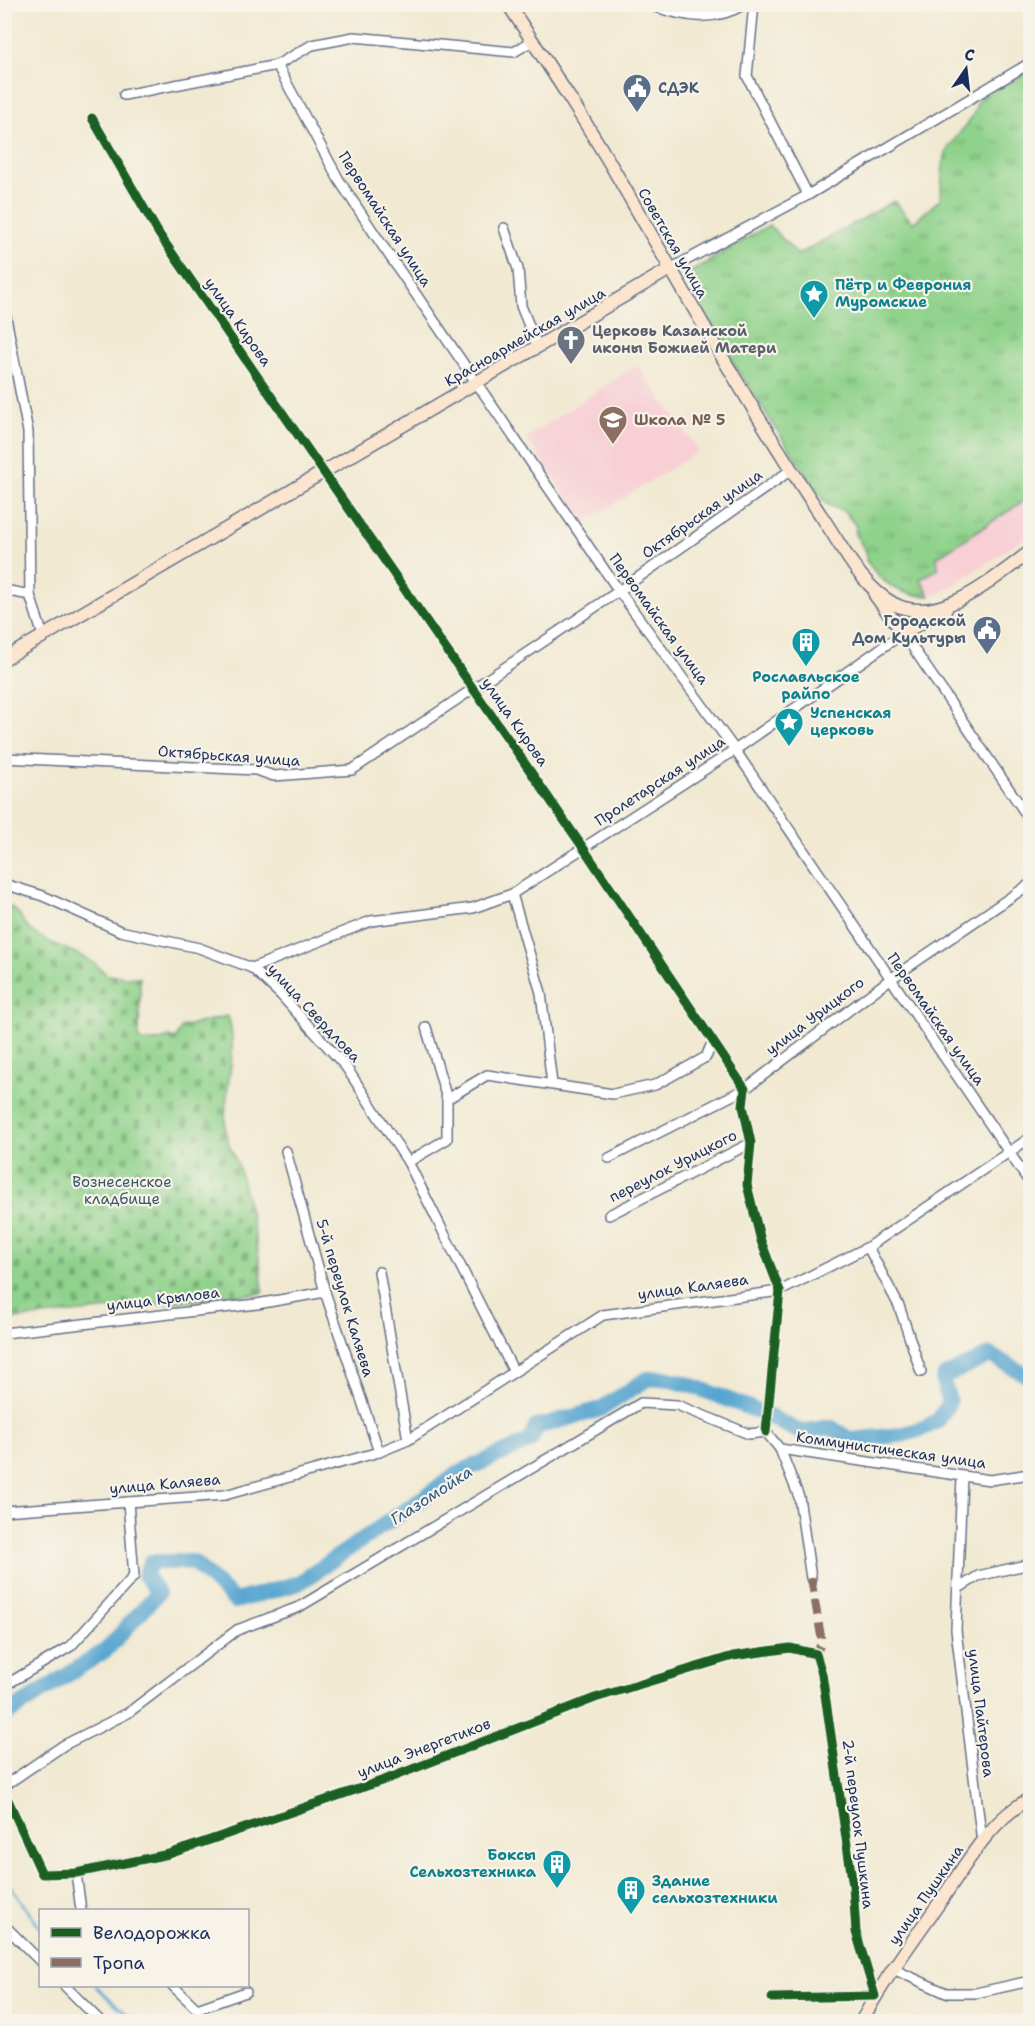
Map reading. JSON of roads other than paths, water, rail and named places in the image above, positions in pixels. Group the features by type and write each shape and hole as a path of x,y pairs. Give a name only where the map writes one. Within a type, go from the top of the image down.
{"main road":[{"name":"Советская улица","path":"508,4 621,182 669,268 791,470 903,633"},
{"name":"Красноармейская улица","path":"4,659 325,473 476,382 538,348 669,268"},
{"name":"Пролетарская улица","path":"903,633 960,601 1030,552"},
{"name":"Советская улица","path":"870,588 895,605"},
{"name":"Пролетарская улица","path":"895,605 916,609 939,607 960,601"},
{"name":"улица Пушкина","path":"861,2022 893,1968 982,1842 1000,1821 1030,1799"}],"street":[{"path":"652,6 711,17 724,16 745,4"},
{"path":"754,4 747,76 808,195"},
{"path":"124,95 276,65 312,45 354,37 514,52 532,41"},
{"name":"Красноармейская улица","path":"669,268 808,195 1030,63"},
{"name":"Первомайская улица","path":"276,65 339,180 619,591 735,750 889,980 1010,1151 1030,1183"},
{"name":"улица Кирова","path":"92,118 159,234 584,849 745,1089"},
{"path":"504,228 518,269 521,306 538,348"},
{"path":"4,307 28,432 30,595 43,636"},
{"name":"Октябрьская улица","path":"4,758 256,770 274,776 352,770 619,591 791,470"},
{"path":"4,590 30,595"},
{"name":"Пролетарская улица","path":"252,968 371,921 473,908 512,894 735,750 903,633"},
{"name":"Советская улица","path":"903,633 1030,820"},
{"name":"улица Свердлова","path":"4,884 43,896 120,931 198,948 252,968 280,994 346,1067 408,1162 513,1372"},
{"name":"улица Урицкого","path":"609,1158 745,1089 889,980 1030,884"},
{"path":"512,894 541,993 552,1084"},
{"path":"408,1162 447,1139 447,1099 426,1027"},
{"path":"447,1099 487,1075 613,1094 655,1084 706,1057 712,1041"},
{"path":"4,1785 64,1745 128,1713 237,1629 299,1607 641,1403 677,1405 749,1434 766,1432 780,1291 761,1241 747,1185 751,1143 743,1106 745,1089"},
{"name":"улица Каляева","path":"4,1511 225,1495 379,1452 408,1440 603,1315 780,1291 868,1247 1030,1138"},
{"name":"переулок Урицкого","path":"609,1215 751,1143"},
{"name":"5-й переулок Каляева","path":"286,1151 325,1292 379,1452"},
{"path":"868,1247 898,1306 921,1372"},
{"path":"380,1272 408,1440"},
{"name":"улица Крылова","path":"4,1333 257,1304 325,1292"},
{"name":"Коммунистическая улица","path":"766,1432 780,1449 990,1480 1030,1474"},
{"path":"780,1449 799,1497 811,1578"},
{"name":"улица Пайтерова","path":"962,1477 956,1630 982,1842"},
{"path":"4,1686 72,1646 134,1576 128,1502"},
{"path":"959,1588 978,1576 1030,1564"},
{"name":"улица Энергетиков","path":"4,1791 42,1874 76,1873 169,1854 387,1779 595,1698 733,1656 790,1647 816,1654"},
{"name":"2-й переулок Пушкина","path":"816,1654 822,1674 853,1886 856,1932 875,1996"},
{"path":"76,1873 81,1909"},
{"path":"4,1925 39,1960"},
{"path":"893,1968 946,1993 976,1993 1030,1981"},
{"path":"66,1987 101,2022"},
{"path":"174,1987 197,2009 246,1992"},
{"path":"772,1998 875,1996"}],"waterway":[{"name":"Глазомойка","path":"4,1716 106,1650 158,1593 145,1575 151,1562 193,1562 235,1601 299,1583 462,1471 530,1441 536,1427 601,1409 647,1379 665,1378 693,1386 760,1412 800,1432 830,1427 851,1440 901,1435 938,1421 949,1402 943,1381 945,1376 990,1355 1030,1377"},
{"name":"Глазомойка","path":"4,1877 39,1927"},
{"name":"Глазомойка","path":"97,1987 135,2022"}],"place":[{"name":"СДЭК","path":"637,114"},
{"name":"Пётр и Феврония Муромские","path":"814,320"},
{"name":"Церковь Казанской иконы Божией Матери","path":"571,366"},
{"name":"Школа № 5","path":"613,446"},
{"name":"Городской Дом Культуры","path":"987,656"},
{"name":"Рославльское райпо","path":"806,668"},
{"name":"Успенская церковь","path":"789,748"},
{"name":"Боксы Сельхозтехника","path":"557,1890"},
{"name":"Здание сельхозтехники","path":"631,1916"}],"park label":[{"name":"Вознесенское кладбище","path":"122,1190"}]}
